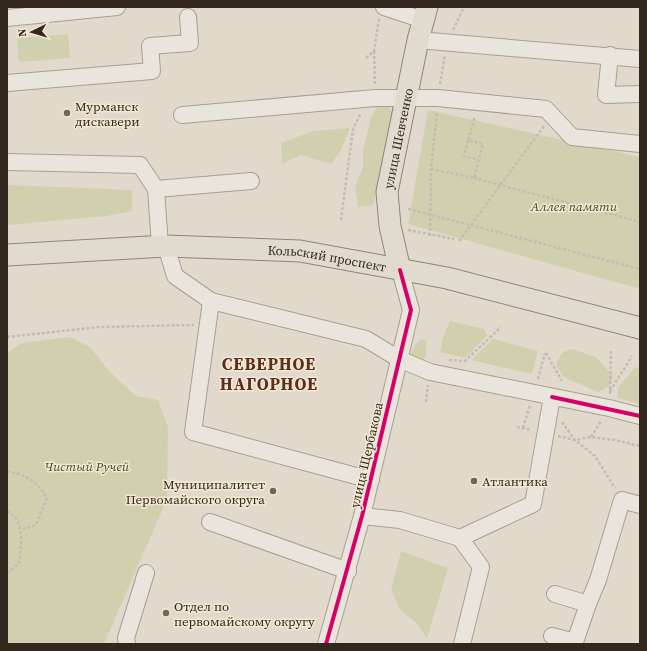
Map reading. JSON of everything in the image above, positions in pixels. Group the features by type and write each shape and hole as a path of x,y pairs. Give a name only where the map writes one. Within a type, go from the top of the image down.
{"main road":[{"name":"улица Шевченко","path":"400,270 390,226 388,192 422,22"},
{"name":"Кольский проспект","path":"7,254 163,246 300,251 447,278 640,328"}],"street":[{"path":"7,18 116,7"},
{"path":"382,11 422,22 446,43 610,55 640,59"},
{"path":"7,83 152,71 150,46 190,44 188,17"},
{"path":"610,55 606,95 640,94"},
{"path":"182,115 375,98 438,98 546,109 572,137 640,144"},
{"path":"7,162 140,165 156,189 163,246 175,276 211,301 366,339 398,359 430,372 640,416"},
{"path":"156,189 251,181"},
{"name":"улица Щербакова","path":"326,644 348,571 362,516 398,359 411,310 400,270"},
{"path":"211,301 193,432 371,480"},
{"path":"460,538 533,504 552,397"},
{"path":"552,636 575,642 598,580 622,500 640,505"},
{"path":"362,516 400,520 460,538 481,567 462,644"},
{"path":"210,522 348,571"},
{"path":"127,644 126,638 146,573"},
{"path":"555,594 588,604"}],"path":[{"path":"430,236 431,169 438,98 446,43 464,7"},
{"path":"375,78 374,51 382,11"},
{"path":"366,58 374,51"},
{"path":"479,102 464,156 479,160"},
{"path":"459,241 552,115"},
{"path":"341,220 353,129"},
{"path":"468,140 483,144 474,178"},
{"path":"431,169 474,178 640,222"},
{"path":"408,209 472,224 640,269"},
{"path":"408,230 430,236 454,239"},
{"path":"7,337 99,327 208,325"},
{"path":"446,360 466,361 501,327"},
{"path":"546,353 562,381"},
{"path":"610,391 632,356"},
{"path":"558,415 575,440 595,456 622,500"},
{"path":"517,427 575,440 591,437 615,440 640,446"},
{"path":"7,472 20,474 40,486 47,498 36,525 21,530"},
{"path":"7,511 15,515 21,530 19,563 7,573"}],"green space":[{"path":"68,34 70,58 19,62 17,38"},
{"path":"387,104 395,117 373,205 358,207 355,186 363,168 363,150 371,118 377,107"},
{"name":"Аллея памяти","path":"428,110 640,157 640,289 408,224"},
{"path":"350,128 341,150 331,164 301,155 282,164 281,143 313,131"},
{"path":"7,185 132,190 132,211 107,216 7,225"},
{"path":"450,321 484,329 487,336 465,358 440,352 443,337"},
{"name":"Чистый Ручей","path":"70,337 90,347 110,372 136,396 158,400 168,427 167,499 104,644 7,644 7,353 22,343"},
{"path":"421,339 426,341 426,356 420,365 408,359 416,344"},
{"path":"493,339 538,351 532,374 471,360"},
{"path":"574,349 597,358 613,376 609,386 598,392 564,377 556,365 557,361 564,352"},
{"path":"636,367 640,368 640,404 617,398 618,387"},
{"path":"401,551 448,568 427,639 418,624 400,610 391,590"}],"cycle path":[{"path":"326,644 362,516 411,310 400,270"},
{"path":"552,397 640,416"}],"place":[{"name":"Мурманск дискавери","path":"67,113"},
{"name":"Атлантика","path":"474,481"},
{"name":"Муниципалитет Первомайского округа","path":"273,491"},
{"name":"Отдел по первомайскому округу","path":"166,613"}],"district":[{"name":"СЕВЕРНОЕ НАГОРНОЕ","path":"269,374"}]}
